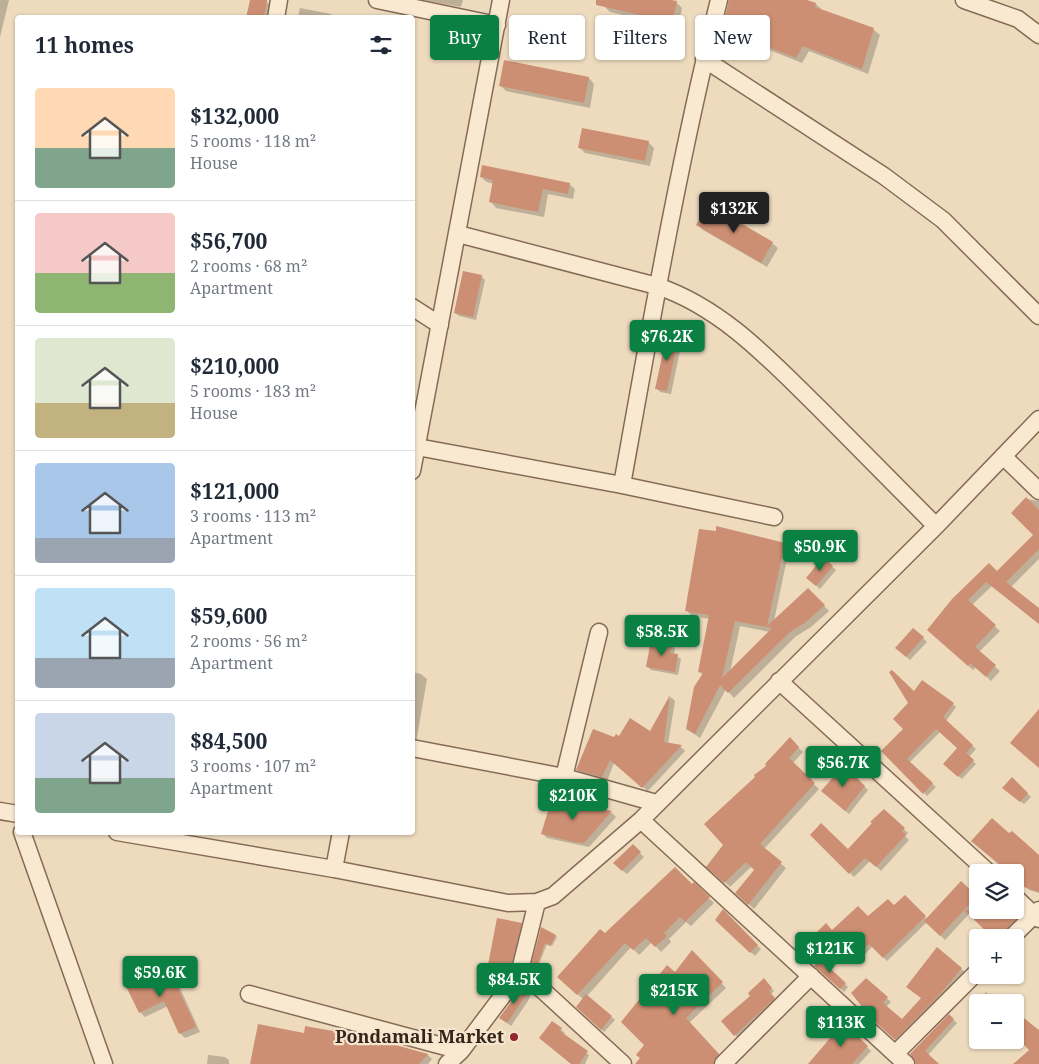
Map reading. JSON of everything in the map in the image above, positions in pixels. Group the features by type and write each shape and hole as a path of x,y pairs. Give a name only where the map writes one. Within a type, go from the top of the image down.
{"street":[{"path":"276,15 279,0"},
{"path":"377,0 452,15"},
{"path":"498,15 501,0"},
{"path":"714,15 718,0"},
{"path":"964,0 1018,19 1039,35"},
{"path":"415,456 490,60"},
{"path":"622,485 657,286 704,60"},
{"path":"706,60 884,176 943,220 1039,316"},
{"path":"458,234 657,286 708,308 769,359 936,526"},
{"path":"415,309 440,325"},
{"path":"138,835 334,869 508,903 537,902 553,896 641,820 936,526 1039,419"},
{"path":"417,447 622,485 774,517"},
{"path":"1003,456 1039,491"},
{"path":"564,776 599,632"},
{"path":"779,681 979,864"},
{"path":"415,749 564,776 656,803"},
{"path":"641,820 900,1059 969,981"},
{"path":"23,835 104,1064"},
{"path":"334,869 340,835"},
{"path":"447,1064 461,1051 519,974 537,902"},
{"path":"1021,929 1037,914 1024,904"},
{"path":"519,974 537,985 623,1064"},
{"path":"723,1064 811,976"},
{"path":"249,994 461,1051"}],"building":[{"path":"250,0 267,0 264,15 247,15"},
{"path":"596,0 677,1 674,15 641,15 596,5"},
{"path":"729,0 807,0 816,3 815,7 874,28 862,69 803,46 796,58 770,48 770,15 725,15"},
{"path":"504,60 589,77 584,103 499,86"},
{"path":"582,128 649,141 645,161 578,148"},
{"path":"482,165 570,183 568,194 543,189 538,212 489,202 493,180 480,177"},
{"path":"708,204 773,242 761,263 696,225"},
{"path":"463,271 482,275 473,317 454,313"},
{"path":"667,334 679,336 667,391 655,389"},
{"path":"1026,497 1039,510 1039,549 1006,582 1039,608 1039,624 986,582 968,600 996,625 975,647 996,665 986,677 970,663 968,666 927,630 952,599 989,563 997,571 1033,535 1011,513"},
{"path":"716,526 785,543 767,626 808,588 825,605 806,622 790,632 728,693 720,685 695,734 686,729 694,687 703,673 698,672 709,615 685,611 699,529 716,531","holes":["735,621 772,628 722,678"]},
{"path":"823,557 833,566 816,586 806,578"},
{"path":"913,628 924,637 906,657 895,648"},
{"path":"651,640 672,644 670,653 678,654 675,672 646,667"},
{"path":"892,670 914,691 922,680 954,703 943,717 973,745 966,753 974,760 958,777 943,764 957,748 936,729 907,759 933,783 923,794 881,751 903,729 893,719 908,703 889,672"},
{"path":"670,695 664,742 682,745 642,788 610,760 602,777 576,770 593,729 614,737 616,734 619,736 630,718 650,731"},
{"path":"1039,709 1039,768 1010,743"},
{"path":"790,737 799,747 789,758 815,783 760,844 782,862 748,905 735,893 754,870 746,862 724,883 706,867 723,845 704,824 755,777 754,775 766,766 765,764"},
{"path":"844,765 865,786 845,811 821,791"},
{"path":"1012,777 1028,793 1020,802 1002,788"},
{"path":"552,798 612,811 584,843 574,842 541,834"},
{"path":"884,809 905,828 902,831 906,835 876,867 865,858 849,874 810,835 821,823 848,849 872,823 870,822"},
{"path":"992,818 1009,833 1012,831 1039,855 1039,892 1024,887 1024,864 998,864 971,841"},
{"path":"633,844 641,852 622,871 613,863"},
{"path":"675,867 692,884 694,882 710,897 685,922 680,917 664,933 667,936 655,947 646,938 633,950 625,943 577,995 557,977 600,929 605,933"},
{"path":"961,881 969,888 969,905 940,936 924,921"},
{"path":"905,895 926,916 883,958 869,944 858,954 843,937 822,959 810,947 813,943 811,941 818,935 816,933 826,923 832,930 858,906 868,916 888,899 894,905"},
{"path":"723,909 758,945 750,953 715,920"},
{"path":"497,918 522,923 510,970 507,974 487,970"},
{"path":"973,919 1016,919 1006,929 984,929"},
{"path":"541,927 556,935 550,946 545,943 535,972 530,969"},
{"path":"937,947 962,968 940,994 895,1040 872,1019 851,993 866,978 888,997 883,1003 902,1019 921,998 906,987"},
{"path":"692,950 723,982 686,1018 719,1054 713,1064 635,1064 640,1058 636,1055 644,1045 621,1022 667,965 675,972"},
{"path":"820,959 846,983 840,989 814,966"},
{"path":"138,970 144,983 170,971 196,1027 179,1034 164,1001 139,1013 122,978"},
{"path":"764,978 772,988 769,991 775,998 734,1036 721,1021 750,996 748,993"},
{"path":"522,987 528,991 507,1023 499,1018"},
{"path":"586,994 612,1016 601,1030 576,1007"},
{"path":"949,1014 954,1019 925,1051 939,1064 916,1064 910,1054"},
{"path":"1024,1018 1039,1030 1039,1064 1013,1064 1029,1050 1024,1045"},
{"path":"552,1021 562,1028 560,1031 588,1051 579,1064 571,1064 539,1038"},
{"path":"843,1023 868,1046 852,1064 808,1064"},
{"path":"258,1024 304,1033 305,1026 333,1031 334,1028 428,1054 419,1064 250,1064"}],"place":[{"name":"Pondamali Market","path":"514,1037"}]}
